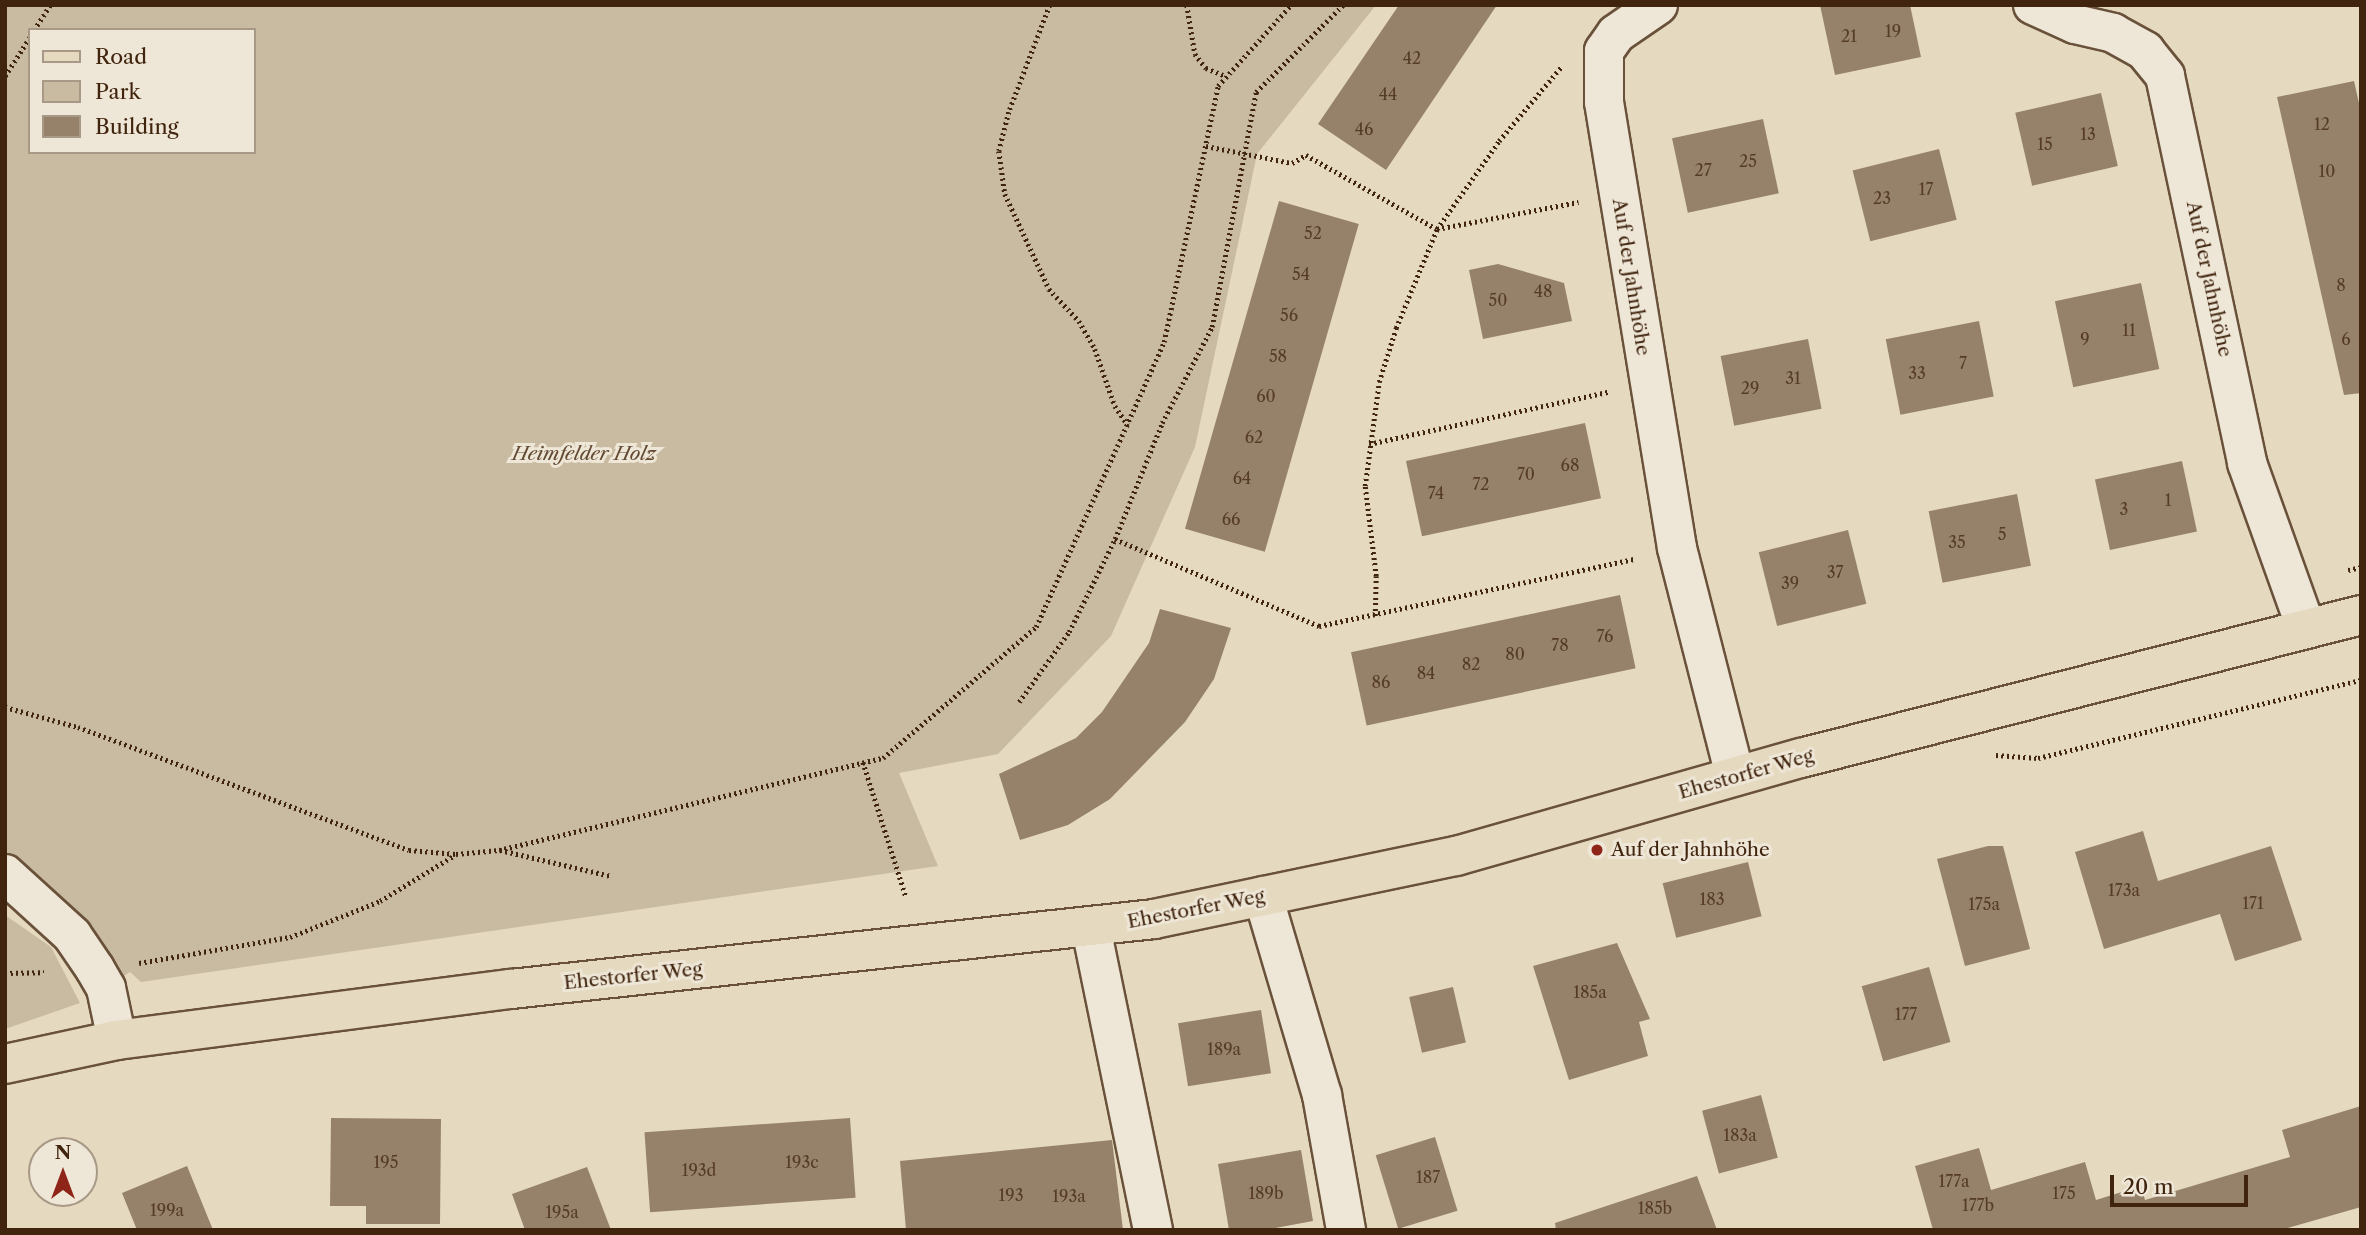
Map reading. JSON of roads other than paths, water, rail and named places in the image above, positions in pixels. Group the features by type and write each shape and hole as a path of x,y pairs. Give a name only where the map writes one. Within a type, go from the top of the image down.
{"main road":[{"name":"Ehestorfer Weg","path":"5,1064 117,1040 511,989 1091,928 1263,896 1456,856 1735,776 2361,615"}],"street":[{"name":"Auf der Jahnhöhe","path":"1658,5 1616,34 1604,51 1604,102 1678,548 1735,776"},
{"name":"Auf der Jahnhöhe","path":"2033,5 2075,24 2113,33 2145,51 2165,76 2248,463 2306,628"},
{"path":"5,874 72,935 106,988 117,1040"},
{"path":"1263,896 1322,1095 1346,1230"},
{"path":"1091,928 1153,1230"}],"place":[{"name":"Auf der Jahnhöhe","path":"1597,850"}],"park label":[{"name":"Heimfelder Holz","path":"584,454"}]}
